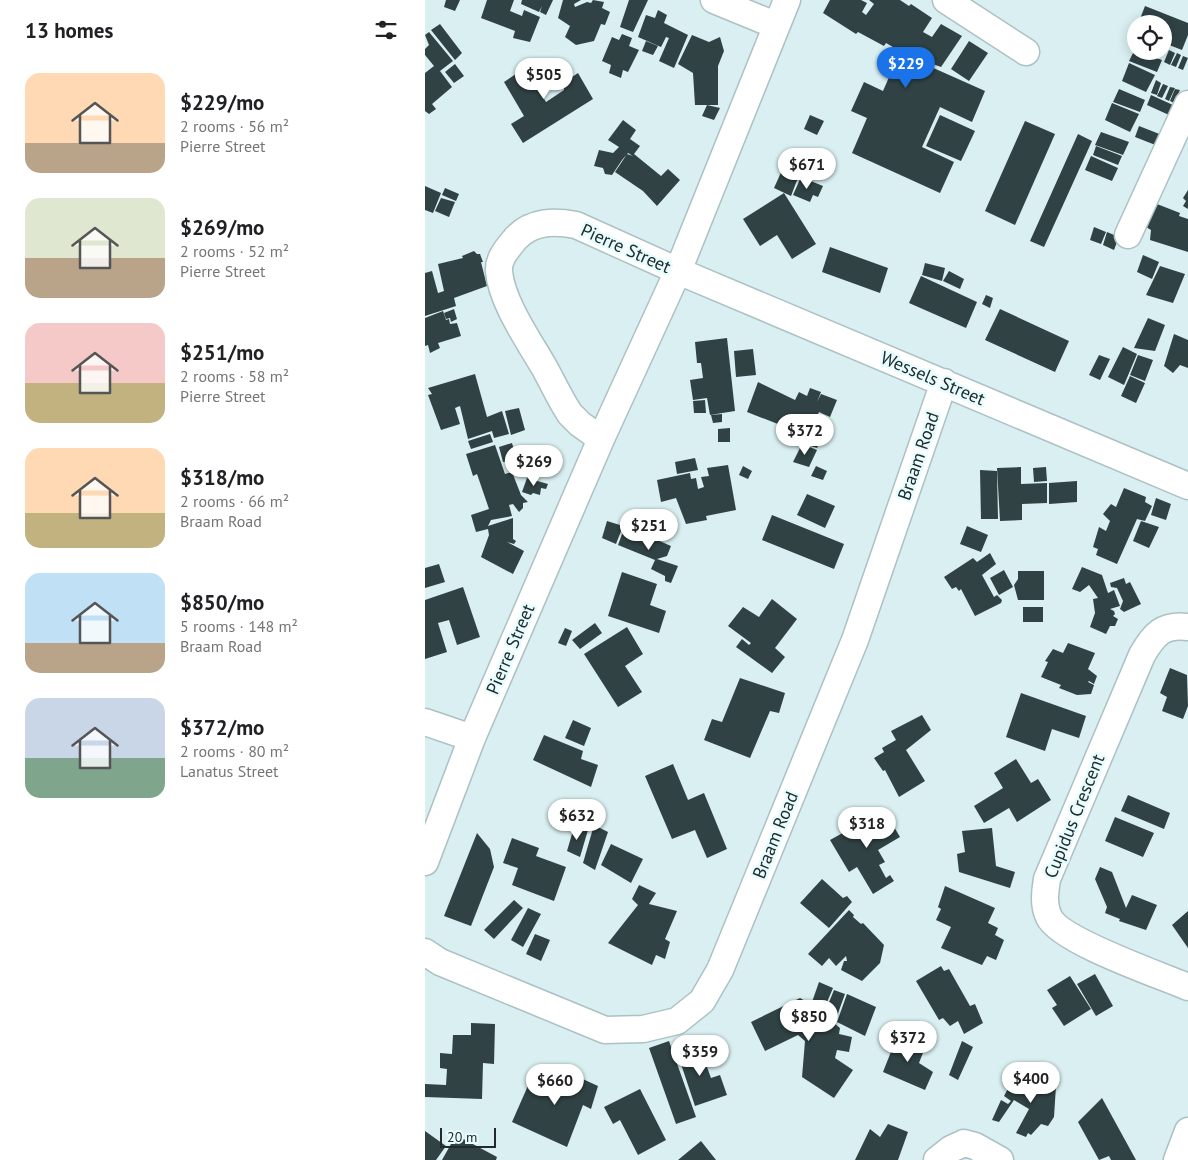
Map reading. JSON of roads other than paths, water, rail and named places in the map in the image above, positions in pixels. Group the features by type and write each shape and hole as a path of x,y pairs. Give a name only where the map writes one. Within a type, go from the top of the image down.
{"street":[{"path":"714,0 775,25"},
{"name":"Pierre Street","path":"425,862 472,738 601,439 678,271 775,25 787,0"},
{"path":"946,0 1026,52"},
{"path":"1128,235 1188,104"},
{"name":"Pierre Street","path":"601,439 579,424 570,414 519,324 501,286 499,269 502,255 520,234 531,226 561,222 576,225 678,271"},
{"name":"Wessels Street","path":"678,271 1188,486"},
{"name":"Braam Road","path":"425,952 440,962 605,1030 643,1029 677,1021 703,1001 720,970 855,640 944,382"},
{"name":"Cupidus Crescent","path":"1188,627 1170,626 1162,630 1147,645 1047,879 1044,900 1049,918 1070,937 1188,987"},
{"path":"425,722 472,738"},
{"path":"1177,1160 1188,1131"},
{"path":"937,1160 951,1149 963,1143 975,1146 1000,1160"}]}
